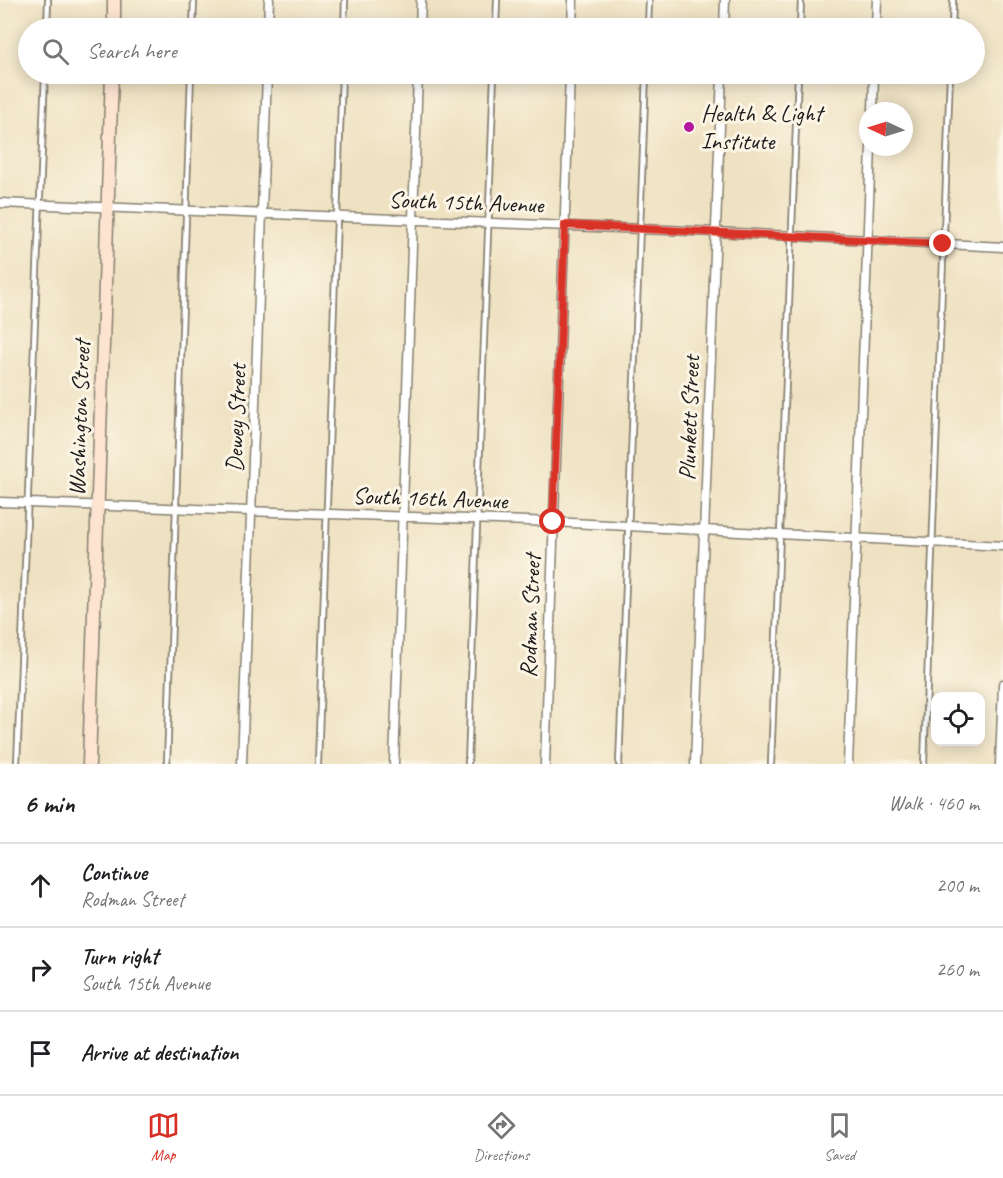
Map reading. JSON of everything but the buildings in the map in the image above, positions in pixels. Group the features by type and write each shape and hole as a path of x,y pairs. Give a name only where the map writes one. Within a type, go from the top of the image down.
{"street":[{"path":"114,0 114,18"},
{"path":"268,18 269,0"},
{"path":"420,18 421,0"},
{"path":"572,18 573,0"},
{"path":"724,18 725,0"},
{"path":"876,18 877,0"},
{"name":"Washington Street","path":"89,764 112,84"},
{"name":"Dewey Street","path":"242,764 267,84"},
{"path":"394,764 418,84"},
{"name":"Rodman Street","path":"545,764 570,84"},
{"name":"Plunkett Street","path":"695,764 722,84"},
{"path":"873,102 874,84"},
{"path":"848,764 871,156"},
{"name":"South 15th Avenue","path":"0,203 640,228 1003,247"},
{"name":"South 16th Avenue","path":"0,502 704,528 1003,546"},
{"path":"1000,764 1003,684"}],"lane":[{"path":"47,18 48,0"},
{"path":"193,18 194,0"},
{"path":"344,18 345,0"},
{"path":"496,18 497,0"},
{"path":"648,18 649,0"},
{"path":"800,18 801,0"},
{"path":"952,18 953,0"},
{"path":"17,764 45,84"},
{"path":"167,764 191,84"},
{"path":"318,764 342,84"},
{"path":"468,764 494,84"},
{"path":"620,764 646,84"},
{"path":"771,764 798,84"},
{"path":"924,764 950,84"}],"place":[{"name":"Health & Light Institute","path":"689,127"}],"route":[{"path":"553,522 565,225 943,244"}]}
